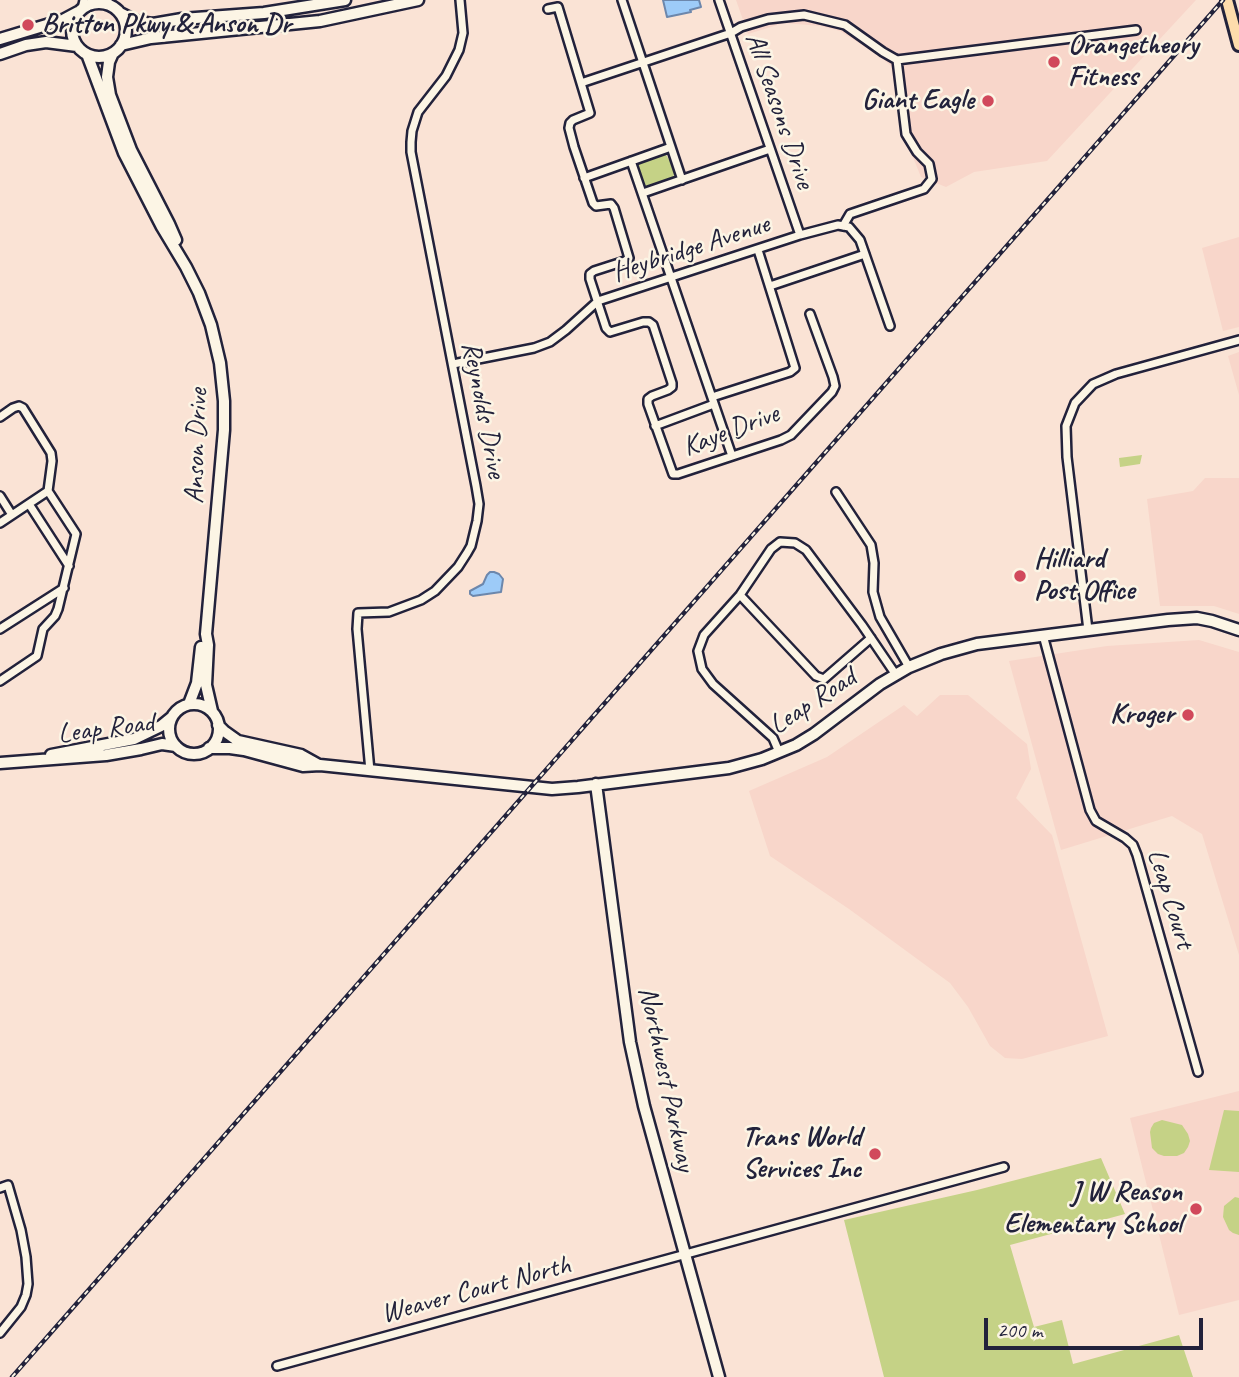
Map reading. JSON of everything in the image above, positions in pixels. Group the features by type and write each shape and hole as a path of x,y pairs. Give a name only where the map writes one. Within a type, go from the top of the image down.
{"main road":[{"path":"1227,0 1239,45"}],"street":[{"path":"0,39 63,20 81,7 99,2 108,3 138,22 153,24 264,13 345,0"},
{"path":"121,45 151,38 320,21 418,0"},
{"name":"Reynolds Drive","path":"370,771 357,629 358,613 389,612 421,600 435,591 453,573 467,553 477,521 479,504 411,142 418,112 446,76 459,50 463,33 460,0"},
{"path":"622,0 682,180"},
{"name":"All Seasons Drive","path":"719,0 800,235"},
{"path":"81,7 74,20 73,38 77,46 87,54 100,57 113,53 125,37 126,29 120,13"},
{"path":"548,9 558,7 590,113 573,120 569,128 584,178 596,206 611,204 614,208 629,258 590,274 606,328 610,332 643,322 653,325 672,383 668,390 648,399 655,426 795,368 758,250"},
{"path":"581,83 731,33 741,27 768,19 804,15 845,25 897,60 1136,30"},
{"path":"0,54 46,42 77,46"},
{"name":"Anson Drive","path":"113,53 107,77 110,95 120,123 169,224 186,267"},
{"name":"Anson Drive","path":"87,54 124,153 162,228 200,293 220,363 224,401 222,466 206,634 208,645 205,684 212,711"},
{"path":"890,326 860,240 849,227 843,226 850,214 923,189 932,178 929,164 917,152 906,134 897,60"},
{"path":"584,178 671,147"},
{"path":"643,193 770,149"},
{"path":"631,161 732,456"},
{"name":"Heybridge Avenue","path":"453,364 534,348 550,342 598,301 800,235 843,226"},
{"path":"769,286 865,254"},
{"name":"Kaye Drive","path":"655,426 673,474 791,435 835,386 810,314"},
{"path":"1088,630 1067,457 1066,426 1075,402 1093,384 1116,374 1239,340"},
{"path":"0,417 19,406 25,411 51,453 48,491 76,534 64,588 55,616 41,634 37,656 0,681"},
{"path":"0,523 48,491"},
{"path":"836,492 871,545 874,563 873,592 880,617 909,667"},
{"path":"0,496 12,515"},
{"path":"29,504 69,566"},
{"path":"779,752 773,738 713,684 702,669 698,652 704,635 740,595 771,549 780,542 795,543 806,550 896,675"},
{"path":"0,629 64,588"},
{"path":"740,595 816,676 824,679 871,638"},
{"name":"Leap Road","path":"209,748 230,748 303,766 320,765 552,789 596,784 748,764 814,734 909,667 977,644 1197,618 1239,630"},
{"name":"Anson Drive","path":"189,704 197,683 201,641 206,634"},
{"name":"Leap Court","path":"1043,635 1090,810 1096,821 1133,845 1137,855 1198,1072"},
{"path":"189,704 201,705 212,711 218,725 217,738 209,748 203,752 192,753 176,746 169,732 172,716 189,704"},
{"name":"Leap Road","path":"41,759 134,738 161,726 172,716"},
{"name":"Leap Road","path":"218,725 238,741 301,755 320,765"},
{"name":"Leap Road","path":"0,763 106,755 162,744 176,746"},
{"name":"Northwest Parkway","path":"596,784 630,1042 719,1377"},
{"name":"Weaver Court North","path":"277,1366 1004,1167"},
{"path":"0,1333 21,1307 28,1284 21,1230 4,1187"}],"shaded area":[{"path":"736,0 1196,0 1047,161 974,172 946,187 921,177 903,133 891,66 840,31 821,26 784,23 748,34"},
{"path":"1239,237 1239,327 1223,331 1202,248"},
{"path":"1239,352 1239,395 1228,356"},
{"path":"1205,478 1239,478 1239,614 1214,606 1160,606 1147,499 1193,491"},
{"path":"1199,640 1239,652 1239,955 1202,834 1172,816 1061,850 1009,661 1107,646"},
{"path":"940,695 968,695 1027,744 1031,769 1016,798 1052,835 1108,1036 1022,1059 1005,1058 990,1046 968,1007 950,983 849,909 770,856 749,791 827,757 904,705 917,716"},
{"name":"J W Reason Elementary School","path":"1239,1091 1239,1300 1179,1315 1130,1118"}],"green space":[{"path":"662,154 670,161 673,178 648,187 644,185 637,170 638,165"},
{"path":"1142,455 1140,464 1120,467 1119,458"},
{"path":"1224,1110 1239,1111 1239,1172 1209,1170"},
{"path":"1162,1120 1182,1125 1188,1134 1190,1141 1184,1153 1164,1156 1152,1148 1151,1128 1154,1123"},
{"path":"1101,1158 1125,1214 1010,1245 1034,1327 1062,1320 1073,1364 1179,1335 1193,1377 884,1377 844,1220"},
{"path":"1235,1197 1239,1198 1239,1235 1229,1230 1223,1217 1224,1206"}],"water":[{"path":"663,0 699,0 701,7 667,17"},
{"path":"490,572 499,574 503,579 501,592 473,596 470,594 470,591 483,584"}],"railway":[{"path":"12,1377 1223,0"}],"place":[{"name":"Britton Pkwy & Anson Dr","path":"28,25"},
{"name":"Orangetheory Fitness","path":"1054,62"},
{"name":"Giant Eagle","path":"988,101"},
{"name":"Hilliard Post Office","path":"1020,576"},
{"name":"Kroger","path":"1188,715"},
{"name":"Trans World Services Inc","path":"875,1154"},
{"name":"J W Reason Elementary School","path":"1196,1209"}]}
